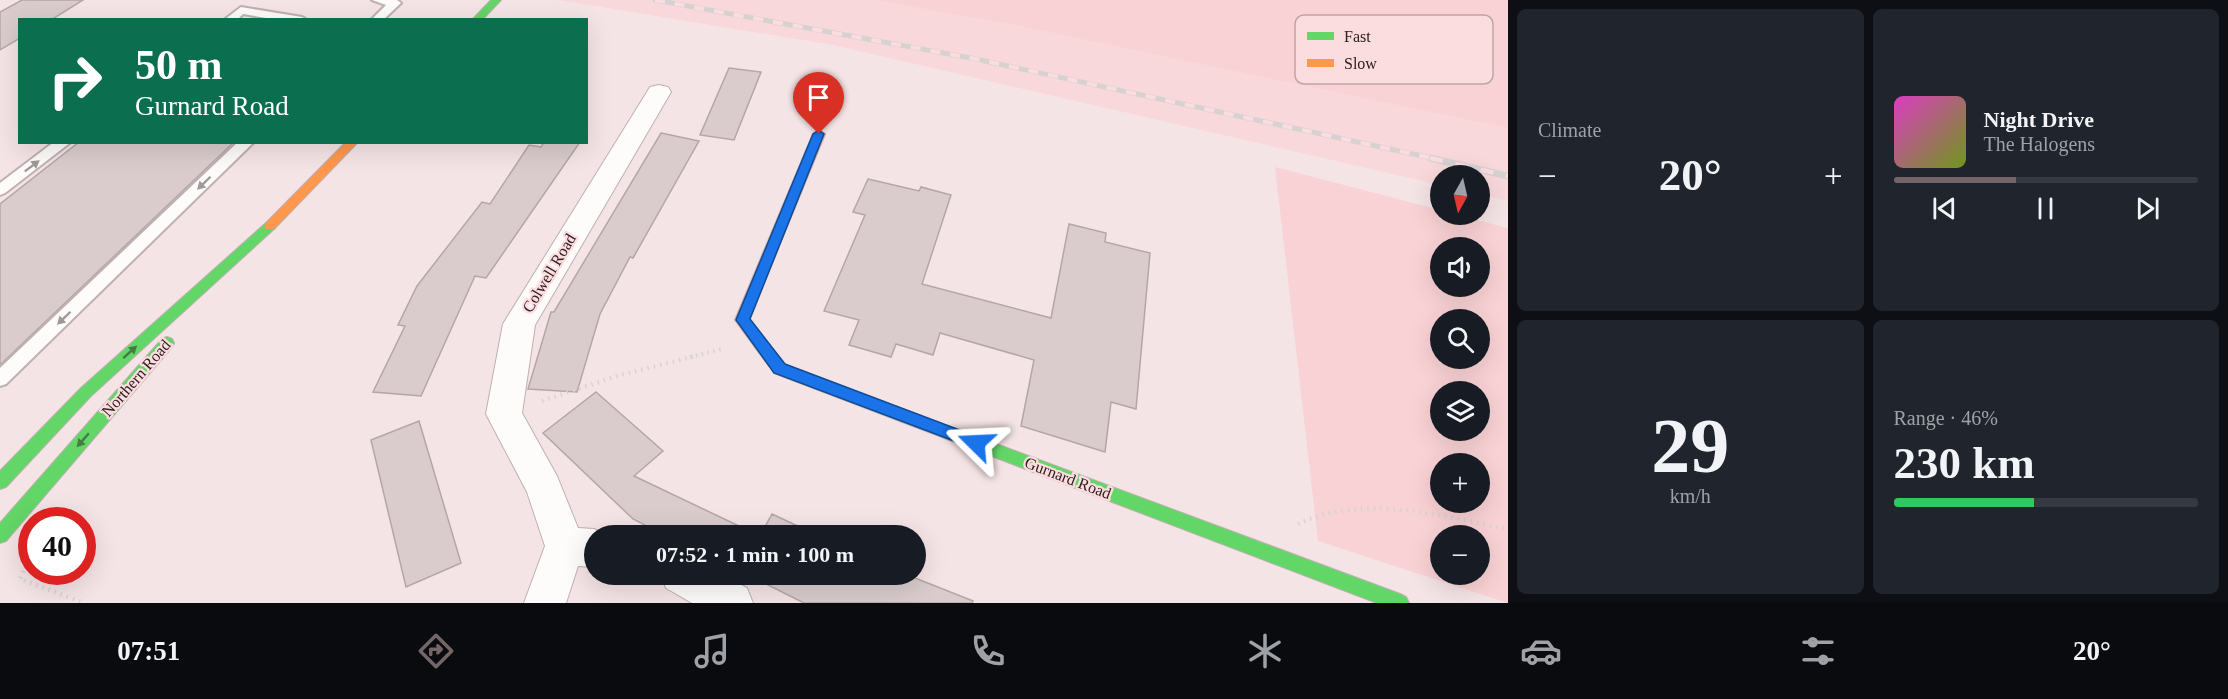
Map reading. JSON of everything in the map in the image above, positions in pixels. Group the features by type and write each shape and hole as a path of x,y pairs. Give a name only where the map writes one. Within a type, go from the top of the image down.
{"main road":[{"path":"478,18 496,0"},
{"name":"Gurnard Road","path":"819,134 742,320 779,369 1400,603"},
{"name":"Northern Road","path":"0,535 274,222 351,144"},
{"name":"Northern Road","path":"0,482 86,392 274,222"}],"street":[{"name":"Colwell Road","path":"504,414 519,324 659,92"},
{"path":"504,414 579,547 545,603"},
{"path":"700,585 732,603"}],"lane":[{"path":"231,18 255,0"},
{"path":"378,0 395,3 378,18"},
{"path":"241,10 290,18"},
{"path":"0,190 61,144"},
{"path":"0,379 245,144"}],"path":[{"path":"504,414 620,375 757,340"},
{"path":"1260,550 1311,515 1374,507 1508,529"},
{"path":"36,585 84,603"}],"shaded area":[{"path":"559,0 873,0 1010,24 1436,111 1508,128 1508,201 1490,197 1490,165 1430,165 1430,183 833,45"},
{"path":"873,0 1508,0 1508,128 1297,84 1493,84 1493,15 1295,15 1295,84 1010,24"},
{"path":"1275,167 1430,207 1430,225 1490,223 1508,228 1508,603 1453,585 1490,585 1490,525 1430,525 1430,578 1318,541"}],"building":[{"path":"22,0 83,0 54,18 18,18 18,39 0,50 0,12"},
{"path":"729,68 761,72 734,140 700,135"},
{"path":"661,133 699,141 633,258 630,257 600,314 577,392 528,389 551,312 554,312"},
{"path":"76,144 232,144 0,365 0,204"},
{"path":"543,144 579,144 486,278 475,276 421,396 373,392 405,326 398,325 417,286 482,202 490,204 529,145 541,147"},
{"path":"868,179 919,191 921,187 951,195 922,284 1051,318 1069,224 1106,233 1105,242 1150,253 1136,409 1111,402 1105,452 1021,426 1034,360 940,333 933,355 896,344 891,357 849,345 859,320 824,311 865,215 853,212"},
{"path":"596,392 663,451 634,476 737,525 645,525 633,519 543,433"},
{"path":"419,421 461,563 406,587 371,440"},
{"path":"772,514 796,525 766,525"},
{"path":"926,582 973,601 972,603 804,603 768,585 926,585"}],"railway":[{"path":"655,0 976,59 1436,159"},
{"path":"1430,158 1508,176"}],"traffic: fast":[{"path":"478,18 496,0"},
{"path":"0,482 86,392 270,226"},
{"path":"0,535 167,343"},
{"path":"774,362 779,369 1400,603"}],"traffic: slow":[{"path":"774,362 742,320 819,134"},
{"path":"270,226 351,144"}],"route":[{"path":"819,134 742,320 779,369 976,443"}]}
